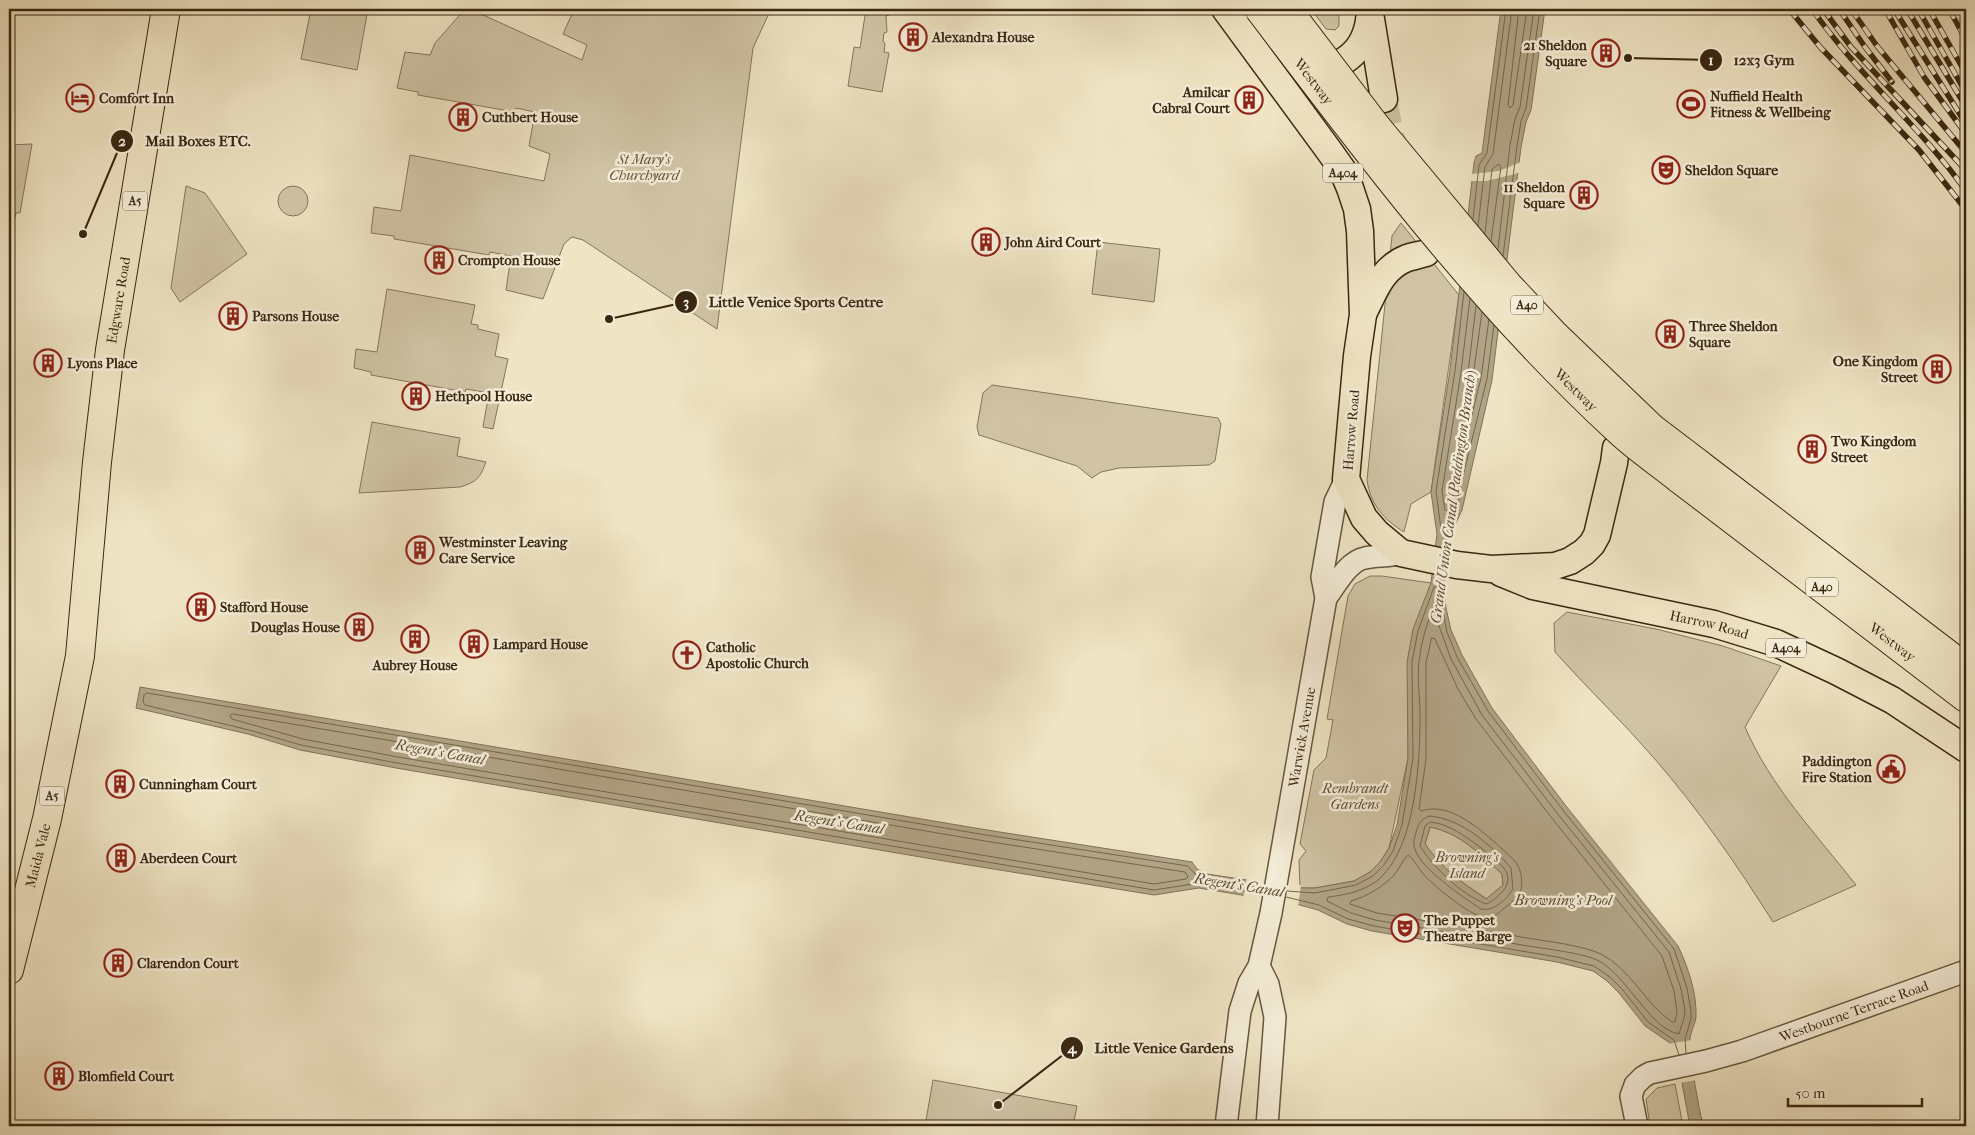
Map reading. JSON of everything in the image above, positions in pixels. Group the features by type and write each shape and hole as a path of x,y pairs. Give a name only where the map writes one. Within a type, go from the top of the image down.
{"highway":[{"name":"Edgware Road","path":"76,682 80,656 97,462 110,350 166,9"},
{"name":"Westway","path":"1259,9 1358,140 1445,247 1501,312 1620,432 1966,698"},
{"name":"Westway","path":"1287,9 1376,126 1470,242 1554,334 1653,429 1966,668"},
{"name":"Maida Vale","path":"9,970 47,819 76,682"}],"main road":[{"name":"Harrow Road","path":"1225,9 1260,54 1342,170 1357,209 1360,231 1363,315 1357,356 1346,479 1364,518 1377,533 1410,555 1457,565 1491,569 1555,566 1570,561 1592,544 1601,524 1616,448"},
{"path":"1260,54 1295,71 1324,70 1337,65 1353,55 1366,33 1370,11"},
{"path":"1370,11 1384,99"},
{"name":"Harrow Road","path":"1363,315 1379,281 1386,272 1408,258 1435,254 1456,257 1481,270"},
{"name":"Harrow Road","path":"1491,569 1533,586 1714,624 1776,643 1892,700 1966,749"}],"street":[{"name":"Warwick Avenue","path":"1259,966 1278,878 1326,598 1322,577 1334,502 1346,479"},
{"name":"Warwick Avenue","path":"1326,598 1352,564 1363,558 1410,555"},
{"path":"1226,1126 1240,1011 1249,983 1259,966"},
{"path":"1259,966 1268,984 1275,1017 1267,1126"},
{"name":"Westbourne Terrace Road","path":"1638,1126 1631,1096 1635,1085 1650,1073 1742,1051 1966,971"}],"green space":[{"path":"311,9 368,9 357,70 301,59"},
{"name":"St Mary's Churchyard","path":"465,9 470,9 582,60 587,45 563,34 572,14 561,9 771,9 753,48 717,329 583,240 572,237 564,244 543,299 506,290 511,256 490,252 489,255 394,239 394,236 371,233 374,207 401,211 410,155 544,181 550,154 529,146 535,112 516,108 515,112 418,95 418,92 397,88 405,52 430,55 435,43"},
{"path":"866,9 890,11 889,15 886,16 887,32 884,33 883,41 885,44 884,52 889,53 882,92 848,86 854,47 860,48"},
{"path":"1311,9 1339,9 1339,26 1335,30 1326,29"},
{"path":"32,144 20,213 16,213 13,226 9,227 9,145"},
{"path":"186,186 205,193 247,254 180,302 171,288"},
{"path":"293,186 304,190 308,201 304,212 293,216 282,212 278,201 282,190"},
{"path":"1401,223 1459,295 1431,492 1411,504 1404,532 1384,517 1379,510 1371,497 1367,480 1392,236"},
{"path":"1098,242 1160,249 1154,302 1092,294"},
{"path":"387,289 475,305 471,324 478,325 478,329 499,334 495,356 508,359 493,429 483,427 489,393 466,389 465,392 371,375 371,372 354,368 356,349 377,352"},
{"path":"992,385 1218,418 1221,424 1215,461 1209,465 1119,468 1101,472 1092,478 1077,466 979,435 977,427 983,393"},
{"path":"372,422 460,438 457,456 486,462 482,472 477,479 460,487 359,493"},
{"name":"Rembrandt Gardens","path":"1370,576 1431,583 1414,629 1408,662 1408,758 1389,848 1380,862 1370,872 1354,881 1315,888 1300,888 1299,860 1306,851 1300,844 1314,770 1326,758 1333,720 1327,719 1348,596 1355,584"},
{"path":"1567,612 1656,629 1723,646 1781,666 1745,727 1767,770 1781,790 1856,885 1773,922 1717,838 1671,778 1630,731 1555,652 1554,623"},
{"name":"Browning's Island","path":"1430,827 1451,834 1469,845 1502,874 1503,885 1487,899 1453,875 1425,844"},
{"path":"933,1080 1077,1106 1073,1126 925,1126"},
{"path":"1675,1084 1683,1126 1650,1126 1646,1099 1657,1088"}],"water":[{"path":"1501,9 1545,9 1531,110 1526,122 1521,147 1492,380 1462,510 1450,536 1444,588 1446,608 1451,630 1462,655 1492,708 1566,806 1678,946 1688,971 1695,999 1696,1017 1690,1036 1690,1043 1703,1126 1690,1126 1682,1083 1670,1043 1645,1026 1619,993 1593,971 1557,962 1372,931 1347,924 1318,910 1296,904 1199,888 1154,895 950,862 300,750 248,734 136,708 140,687 987,830 1192,862 1197,869 1207,874 1300,888 1315,888 1354,881 1370,872 1380,862 1389,848 1397,825 1408,758 1407,662 1413,629 1431,583 1437,534 1431,492 1450,370 1474,163 1476,156 1482,153","holes":["1430,827 1460,839 1486,859 1502,874 1503,885 1486,899 1453,875 1425,844"]}],"pier":[{"path":"1523,161 1522,171 1515,174 1486,181 1469,181 1471,174 1499,171"},
{"path":"1247,877 1301,885 1298,907 1243,898"},
{"path":"1692,1040 1697,1080 1679,1083 1667,1044"}],"tunnel":[{"path":"1384,99 1391,136 1398,153"}],"railway":[{"path":"1789,9 1821,48 1919,150 1966,210"},
{"path":"1812,9 1849,56 1929,144 1966,191"},
{"path":"1823,9 1851,47 1962,166"},
{"path":"1839,9 1892,82"},
{"path":"1851,9 1877,46 1966,153"},
{"path":"1885,9 1924,77 1966,134"},
{"path":"1894,9 1966,124"},
{"path":"1907,9 1966,107"},
{"path":"1918,9 1966,93"},
{"path":"1929,9 1966,74"},
{"path":"1949,9 1966,40"}],"place":[{"name":"Alexandra House","path":"913,37"},
{"name":"21 Sheldon Square","path":"1606,53"},
{"name":"12x3 Gym","path":"1628,58"},
{"name":"Comfort Inn","path":"80,98"},
{"name":"Amilcar Cabral Court","path":"1249,100"},
{"name":"Nuffield Health Fitness & Wellbeing","path":"1691,104"},
{"name":"Cuthbert House","path":"463,117"},
{"name":"Sheldon Square","path":"1666,170"},
{"name":"11 Sheldon Square","path":"1584,195"},
{"name":"Mail Boxes ETC.","path":"83,234"},
{"name":"John Aird Court","path":"986,242"},
{"name":"Crompton House","path":"439,260"},
{"name":"Parsons House","path":"233,316"},
{"name":"Little Venice Sports Centre","path":"609,319"},
{"name":"Three Sheldon Square","path":"1670,334"},
{"name":"Lyons Place","path":"48,363"},
{"name":"One Kingdom Street","path":"1937,369"},
{"name":"Hethpool House","path":"416,396"},
{"name":"Two Kingdom Street","path":"1812,449"},
{"name":"Westminster Leaving Care Service","path":"420,550"},
{"name":"Stafford House","path":"201,607"},
{"name":"Douglas House","path":"359,627"},
{"name":"Aubrey House","path":"415,639"},
{"name":"Lampard House","path":"474,644"},
{"name":"Catholic Apostolic Church","path":"687,655"},
{"name":"Paddington Fire Station","path":"1891,769"},
{"name":"Cunningham Court","path":"120,784"},
{"name":"Aberdeen Court","path":"121,858"},
{"name":"The Puppet Theatre Barge","path":"1405,928"},
{"name":"Clarendon Court","path":"118,963"},
{"name":"Blomfield Court","path":"59,1076"},
{"name":"Little Venice Gardens","path":"998,1105"}],"water label":[{"name":"Grand Union Canal (Paddington Branch)","path":"1453,497"},
{"name":"Regent's Canal","path":"440,752"},
{"name":"Regent's Canal","path":"839,822"},
{"name":"Regent's Canal","path":"1239,885"},
{"name":"Browning's Pool","path":"1563,900"}]}
